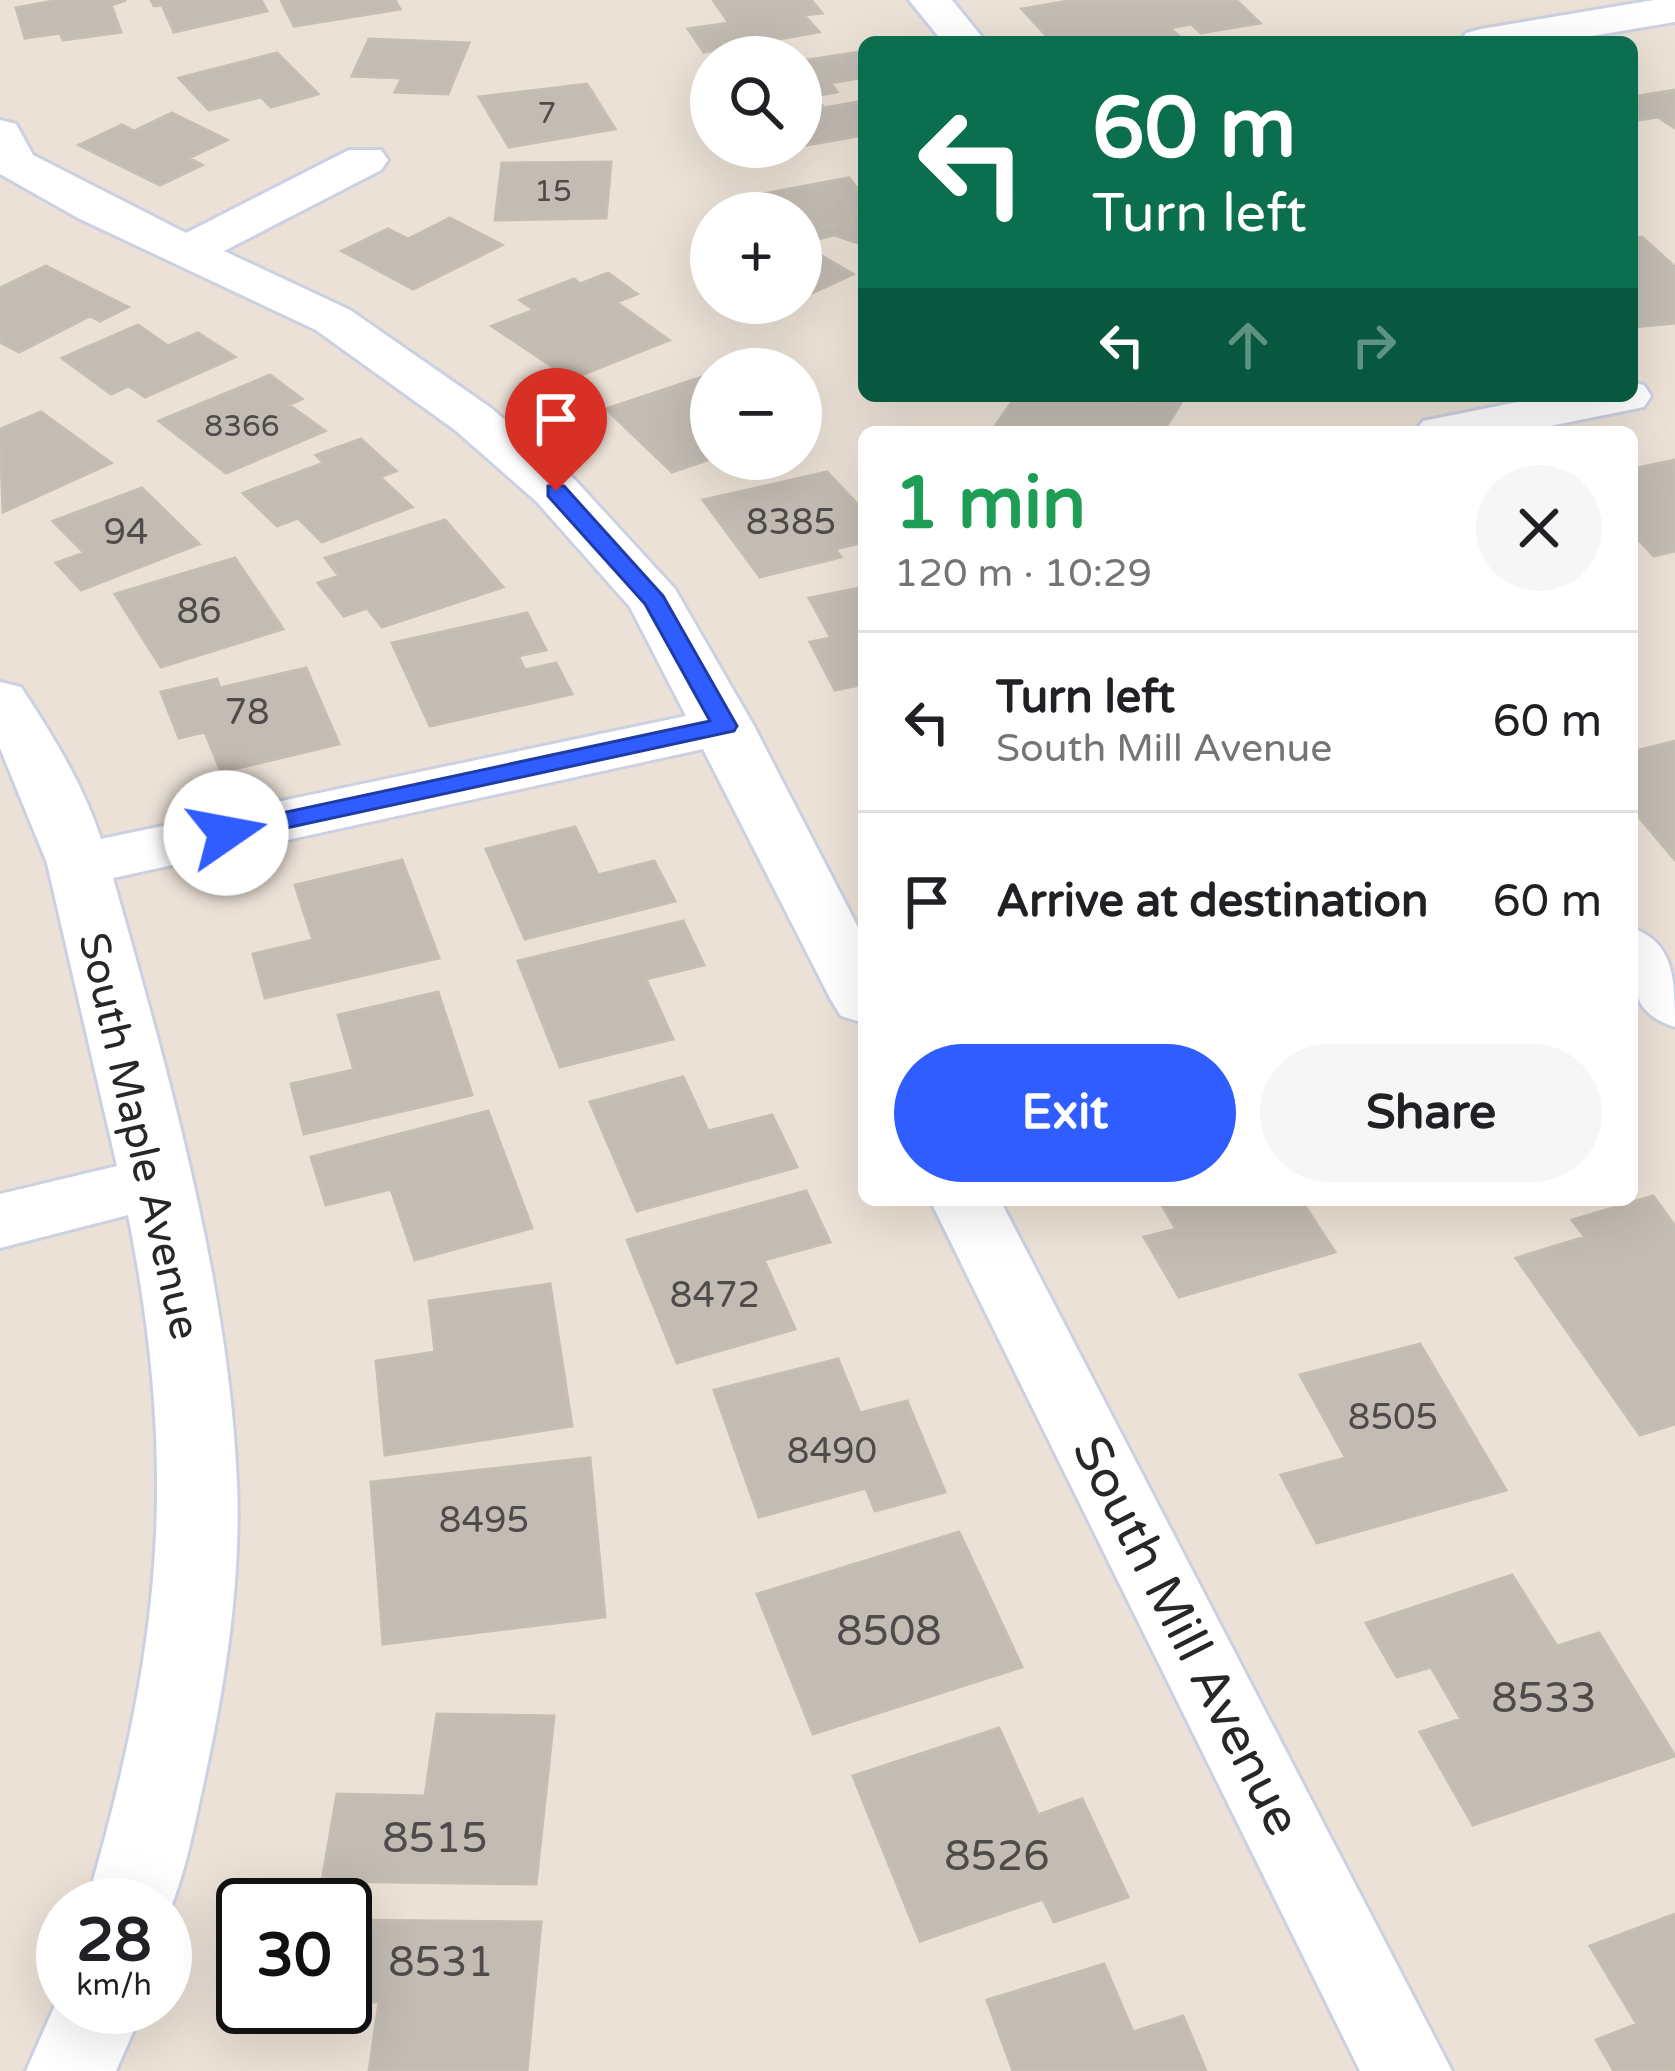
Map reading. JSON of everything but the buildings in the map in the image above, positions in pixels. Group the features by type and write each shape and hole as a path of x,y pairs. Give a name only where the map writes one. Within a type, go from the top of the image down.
{"street":[{"path":"930,0 960,36"},
{"path":"1516,36 1675,9"},
{"path":"0,133 14,163 94,208 333,320 473,419 556,491 655,601 725,726 858,988"},
{"path":"189,250 365,160"},
{"path":"1638,393 1675,386"},
{"path":"1471,426 1593,402"},
{"name":"South Maple Avenue","path":"0,700 44,772 76,865 158,1182 190,1365 199,1487 192,1620 161,1794 136,1878"},
{"path":"76,865 725,726"},
{"path":"0,1221 158,1182"},
{"name":"South Mill Avenue","path":"968,1206 1407,2071"},
{"path":"70,2071 87,2034"}],"route":[{"path":"226,833 725,726 655,601 556,491"}]}
